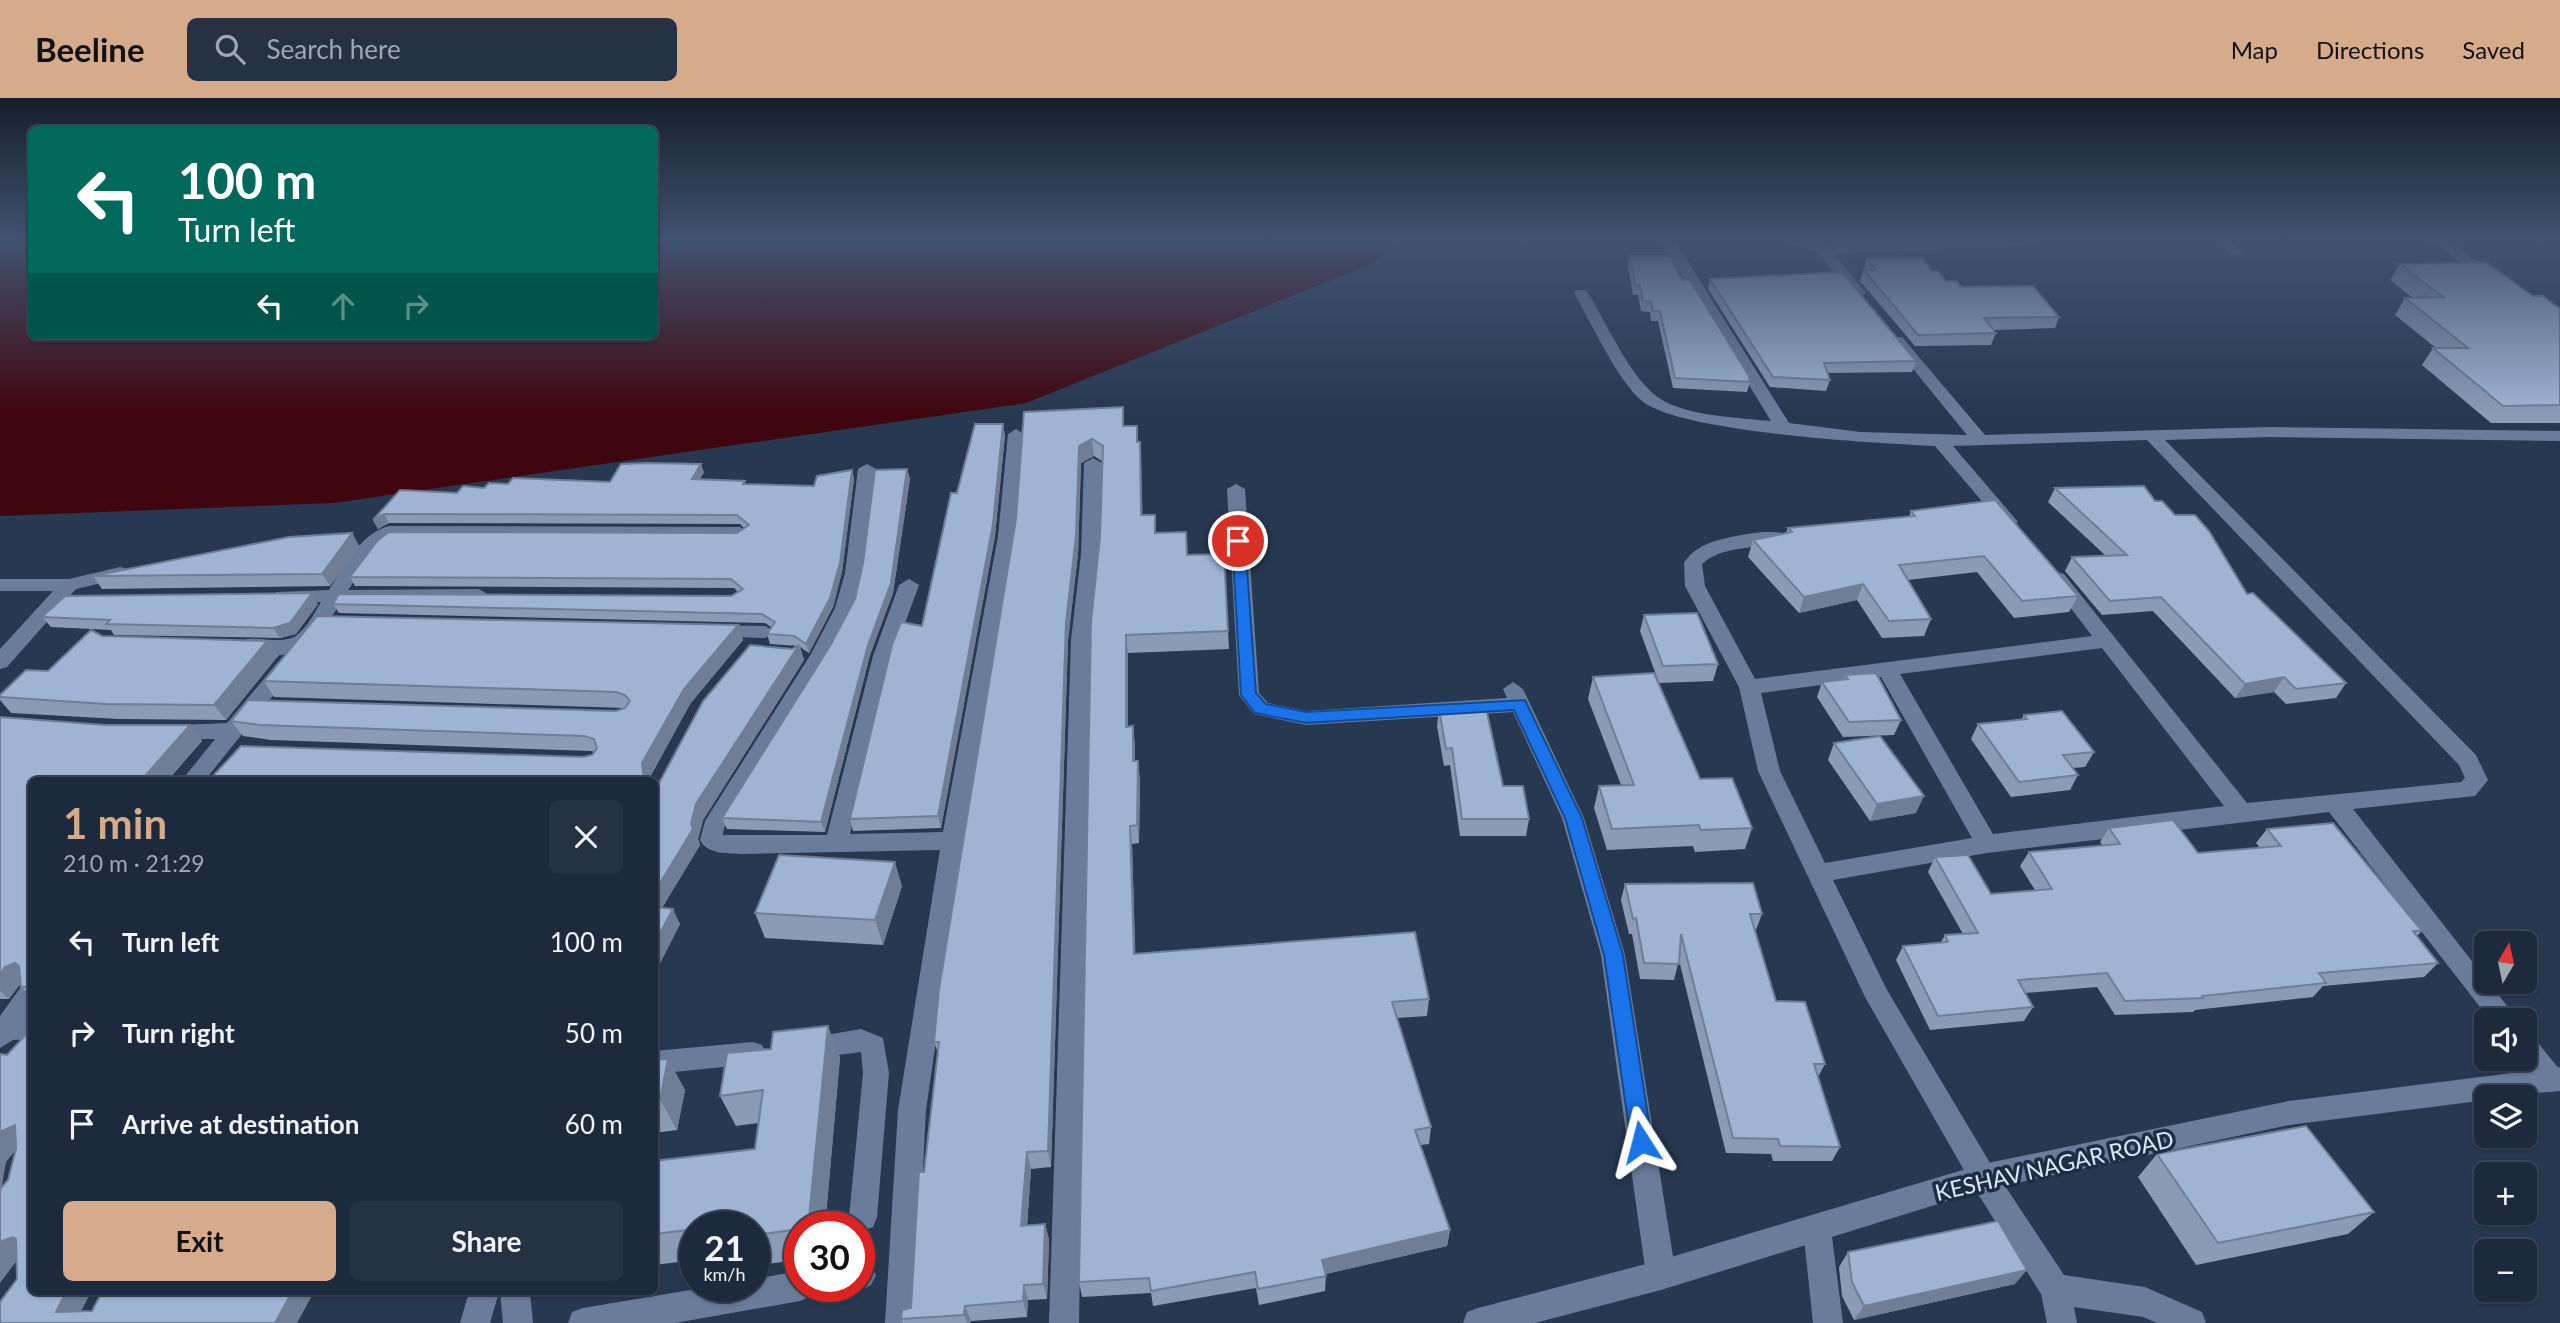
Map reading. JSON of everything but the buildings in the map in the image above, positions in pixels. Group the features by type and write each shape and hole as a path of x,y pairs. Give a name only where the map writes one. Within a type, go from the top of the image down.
{"street":[{"path":"1584,298 1634,382 1660,406 1711,419 1861,436 1940,440 2153,437 2269,432 2560,436"},
{"path":"1703,298 1783,427"},
{"path":"1863,298 1867,303"},
{"path":"1885,324 1980,440"},
{"path":"900,1323 912,1110 953,841 1007,536 1016,434"},
{"path":"1818,873 1987,844 2241,812 2468,790 2477,780 2468,761 2287,578 2153,437"},
{"path":"1940,440 2021,536"},
{"path":"1064,1323 1073,891 1079,813 1081,640 1090,554 1093,463"},
{"path":"867,470 854,573 845,608 821,655 713,827 711,840 721,845 953,841"},
{"path":"1236,489 1248,695 1261,709 1306,718 1516,697 1573,818 1613,955 1661,1275"},
{"path":"1969,511 1997,508"},
{"path":"353,537 380,537 401,530 740,533"},
{"path":"1804,534 1721,545 1701,552 1693,563 1695,586 1749,687 1769,771 1878,997 1983,1177 2055,1289 2062,1323"},
{"path":"195,777 217,751 238,741 254,706 320,622 336,595 380,537"},
{"path":"2046,565 2241,812"},
{"path":"0,662 63,591 139,570"},
{"path":"0,584 63,591 96,598"},
{"path":"836,844 883,656 909,585"},
{"path":"258,596 502,596"},
{"path":"320,622 347,623"},
{"path":"697,631 765,632 750,651 761,652"},
{"path":"225,645 281,648 303,641"},
{"path":"1749,687 2106,641"},
{"path":"1888,671 1915,713 1951,785 1987,844"},
{"path":"254,706 281,707"},
{"path":"144,730 238,741"},
{"path":"2336,804 2496,1008"},
{"path":"2,1032 28,996"},
{"path":"2,1032 28,1029"},
{"path":"658,1063 861,1040 874,1045 876,1073 864,1211"},
{"path":"2537,1059 2556,1079"},
{"name":"KESHAV NAGAR ROAD","path":"1478,1323 1661,1275 1983,1177 2290,1113 2556,1079"},
{"path":"1816,1229 1828,1323"},
{"path":"583,1323 624,1320 784,1289"},
{"path":"2055,1289 2145,1302 2191,1323"},
{"path":"475,1323 483,1295"},
{"path":"515,1295 518,1323"}],"shaded area":[{"path":"0,298 28,298 28,340 658,340 658,298 1286,298 1026,403 334,503 0,516"}],"route":[{"path":"1238,541 1248,695 1261,709 1306,718 1520,704 1573,818 1613,955 1641,1142"}]}
